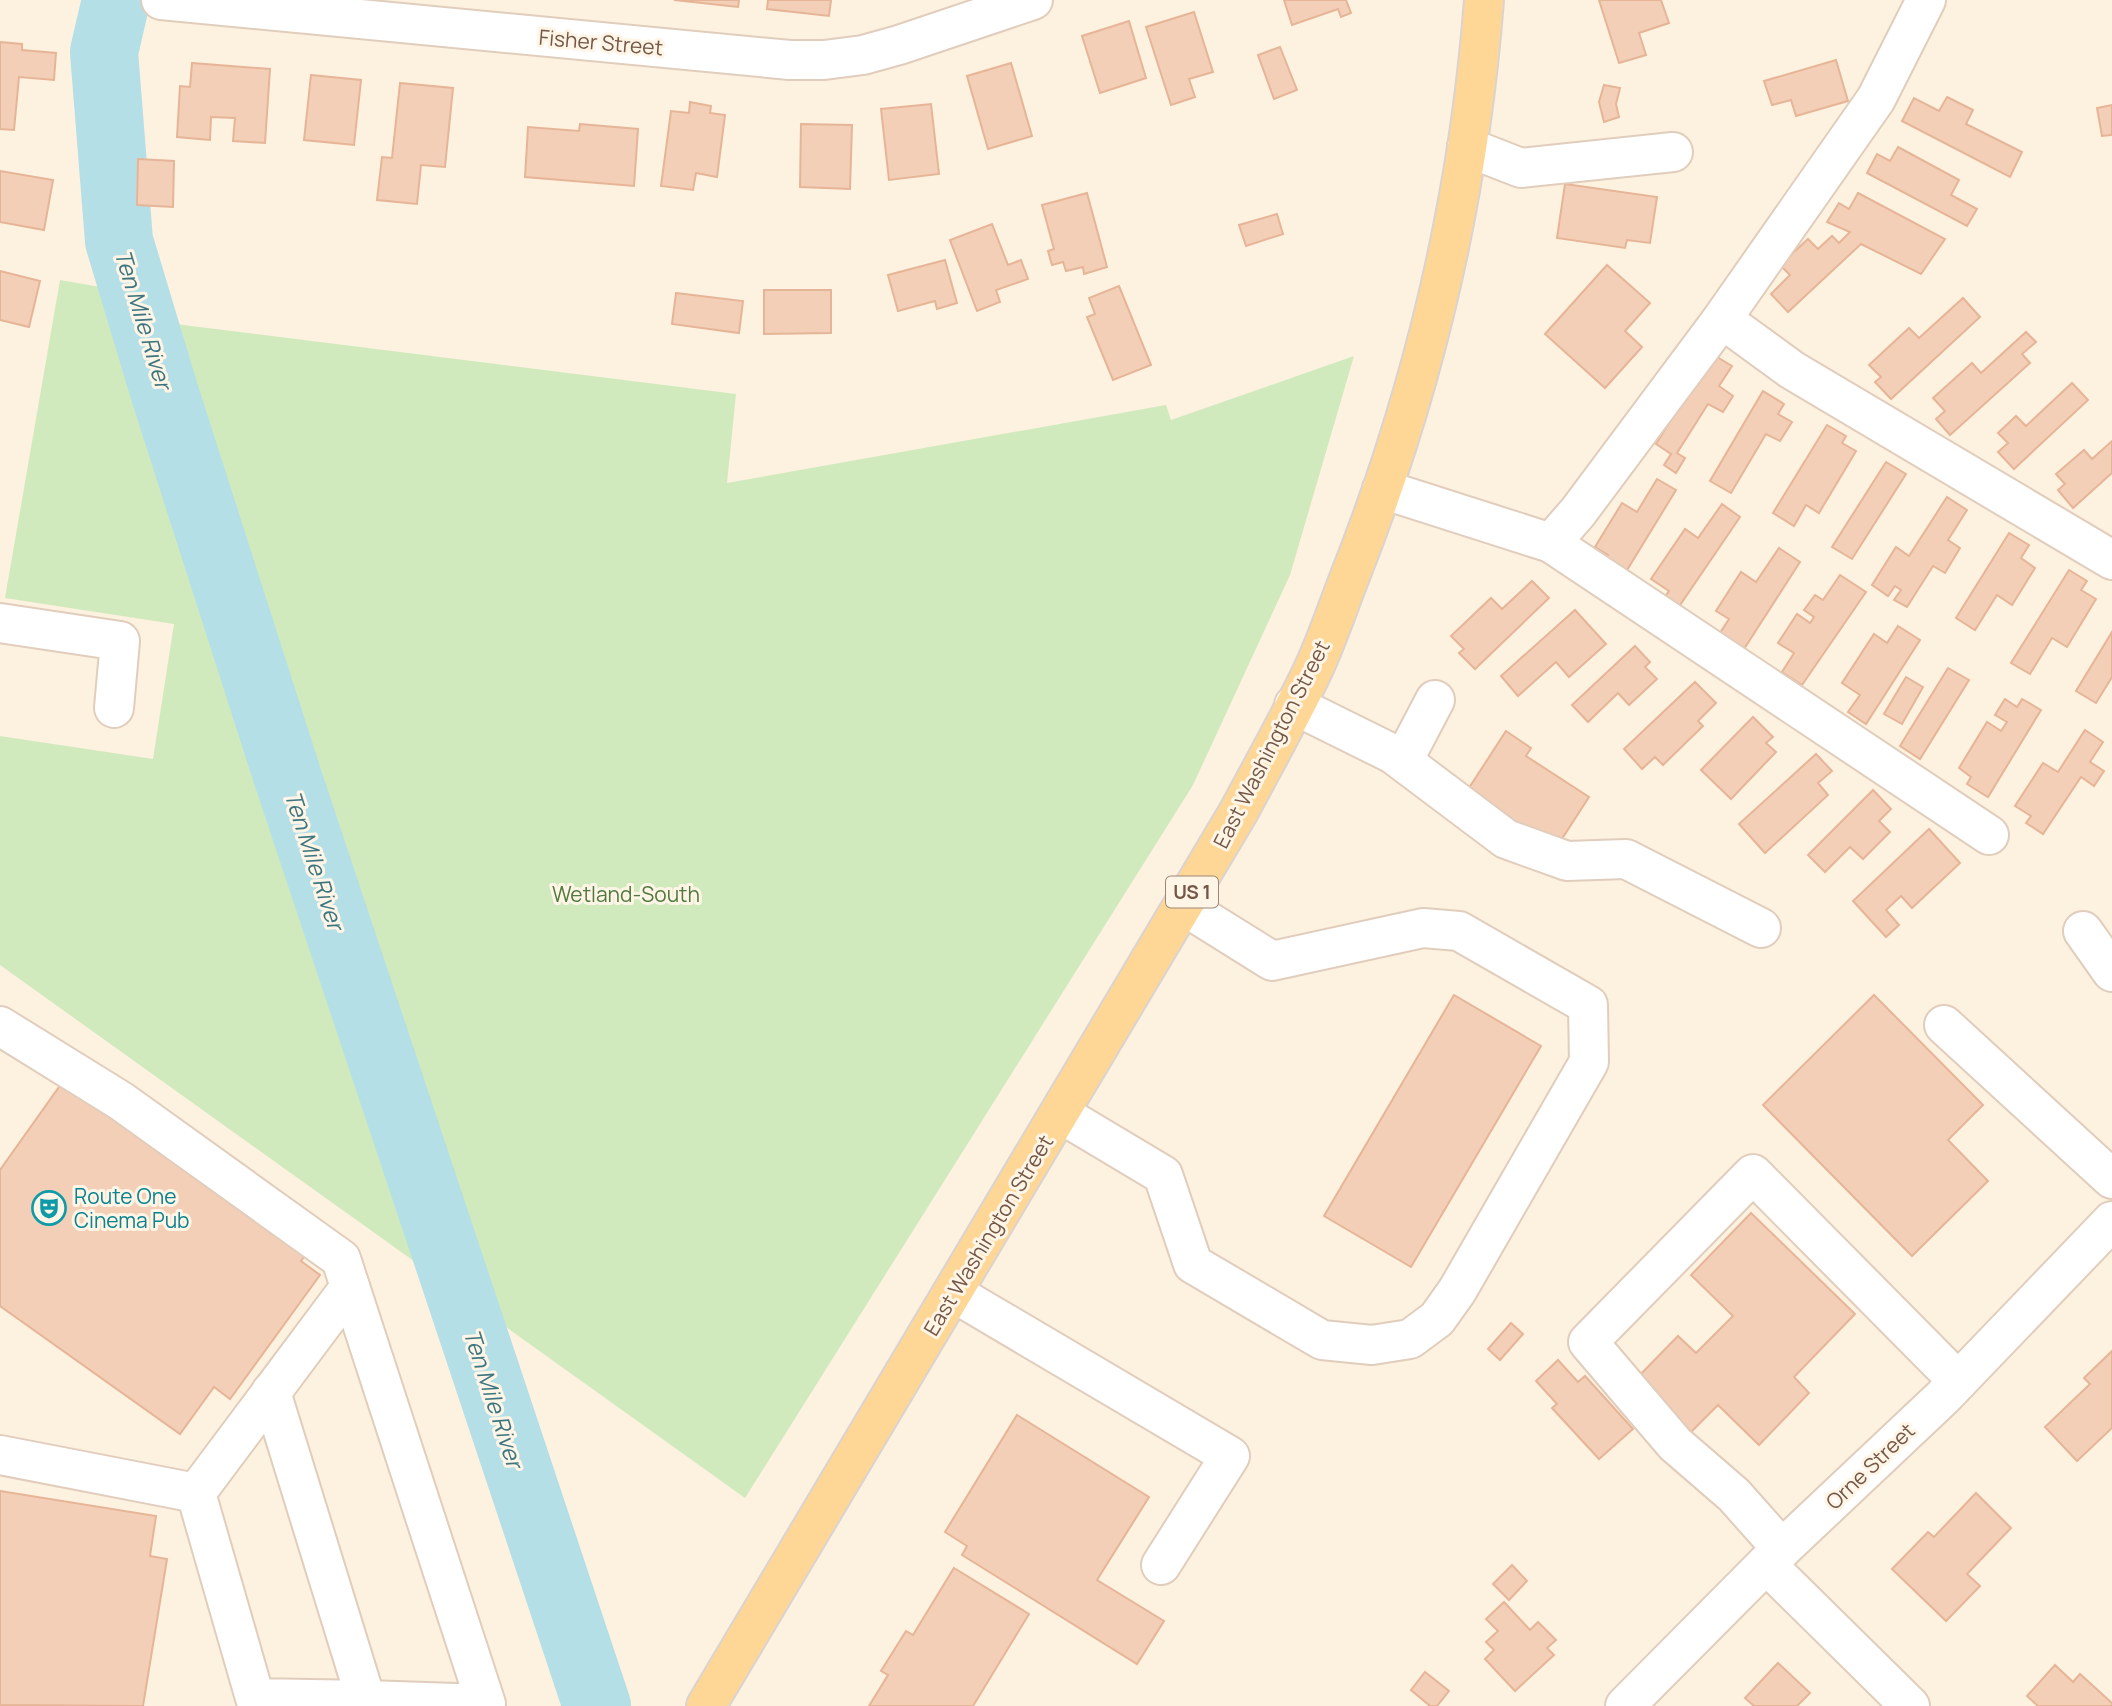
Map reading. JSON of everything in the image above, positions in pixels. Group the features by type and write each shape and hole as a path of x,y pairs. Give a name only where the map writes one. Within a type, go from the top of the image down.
{"main road":[{"name":"East Washington Street","path":"706,1706 1184,906 1239,811 1313,669 1405,422 1435,309 1465,171 1484,0"}],"street":[{"name":"Fisher Street","path":"161,0 291,6 790,60 824,60 863,55 1033,0"},
{"path":"1551,543 1721,319 1876,99 1926,0"},
{"path":"1467,147 1521,168 1673,152"},
{"path":"1721,319 1792,370 2112,560"},
{"path":"1382,489 1551,543 1989,835"},
{"path":"0,623 120,641 114,708"},
{"path":"1402,761 1435,700"},
{"path":"1294,705 1402,761 1506,839 1567,861 1626,859 1761,928"},
{"path":"1061,1114 1163,1175 1193,1264 1322,1340 1373,1345 1410,1339 1437,1319 1457,1291 1589,1062 1588,1005 1459,931 1423,928 1272,961 1184,906"},
{"path":"2083,932 2112,972"},
{"path":"1944,1025 2112,1179"},
{"path":"0,1026 121,1101 341,1259 486,1703 366,1703 255,1698 196,1493"},
{"path":"1910,1706 1774,1557 1734,1494 1675,1444 1588,1342 1753,1174 1958,1381"},
{"name":"Orne Street","path":"1625,1706 1774,1557 1958,1381 2112,1221"},
{"path":"196,1493 350,1287"},
{"path":"954,1293 1230,1455 1161,1566"},
{"path":"271,1392 366,1703"},
{"path":"0,1455 196,1493"}],"green space":[{"name":"Wetland-South","path":"60,280 118,290 119,317 736,394 727,483 1166,405 1171,420 1354,356 1290,575 1193,785 745,1498 0,965 0,736 153,759 174,624 5,598"}],"building":[{"path":"674,0 739,0 738,7"},
{"path":"768,0 831,0 829,16 767,9"},
{"path":"1284,0 1346,0 1351,13 1341,17 1338,9 1292,25"},
{"path":"1599,0 1661,0 1669,23 1639,33 1646,55 1619,63"},
{"path":"1194,12 1213,72 1189,79 1195,97 1171,105 1146,27"},
{"path":"1129,21 1146,78 1100,93 1082,36"},
{"path":"0,42 22,44 22,50 56,53 54,80 19,77 14,130 0,129"},
{"path":"1280,47 1297,90 1274,99 1258,55"},
{"path":"1836,60 1848,101 1796,116 1791,100 1772,105 1764,81"},
{"path":"192,63 270,69 265,143 233,141 235,118 211,117 210,140 177,137 180,86 190,87"},
{"path":"1011,63 1032,136 988,149 967,76"},
{"path":"311,75 361,80 354,145 304,140"},
{"path":"400,83 453,88 445,167 421,165 417,204 377,200 382,157 392,158"},
{"path":"1604,85 1620,88 1616,104 1619,117 1604,122 1599,102"},
{"path":"1947,97 1973,110 1966,124 2022,152 2010,177 1902,121 1914,98 1939,111"},
{"path":"690,102 711,106 710,113 725,115 717,177 696,173 693,190 661,186 671,111 689,113"},
{"path":"931,104 939,174 889,180 881,109"},
{"path":"2112,105 2112,135 2102,136 2097,108"},
{"path":"580,124 638,129 634,186 525,177 528,127 579,131"},
{"path":"801,124 852,125 850,189 800,187"},
{"path":"1898,147 1959,180 1951,195 1977,209 1967,226 1867,173 1877,154 1890,161"},
{"path":"138,159 174,161 173,207 137,205"},
{"path":"0,171 53,180 44,230 0,222"},
{"path":"1565,184 1657,197 1650,243 1627,240 1625,248 1557,238"},
{"path":"1087,193 1107,267 1084,274 1083,267 1066,271 1063,262 1052,265 1048,251 1054,249 1042,205"},
{"path":"1858,193 1945,239 1921,274 1861,244 1788,312 1771,294 1790,275 1780,265 1808,239 1818,249 1832,236 1839,243 1850,232 1827,222 1839,203 1849,209"},
{"path":"1277,214 1283,234 1246,246 1239,225"},
{"path":"992,224 1008,265 1021,260 1028,279 996,290 1000,302 977,311 950,240"},
{"path":"945,260 957,303 937,309 935,301 898,311 888,275"},
{"path":"1607,265 1650,303 1625,331 1642,347 1605,388 1545,334"},
{"path":"0,271 40,281 29,327 0,320"},
{"path":"1119,286 1151,365 1113,380 1087,317 1095,314 1089,298"},
{"path":"764,290 831,290 831,333 764,334"},
{"path":"676,293 743,301 739,333 672,324"},
{"path":"1963,298 1980,317 1891,399 1875,382 1881,377 1869,365 1909,328 1919,338"},
{"path":"2026,332 2036,342 2022,354 2030,363 1950,435 1936,419 1945,411 1933,398 1972,363 1981,373"},
{"path":"1712,354 1732,366 1719,386 1733,396 1723,412 1708,404 1677,453 1685,458 1676,473 1664,465 1671,454 1656,444"},
{"path":"2072,383 2088,400 2014,469 1998,452 2008,443 1998,433 2016,416 2026,426"},
{"path":"1763,391 1784,404 1778,414 1792,422 1780,441 1766,434 1731,493 1710,481"},
{"path":"1827,425 1846,436 1842,443 1856,451 1819,513 1806,505 1794,526 1773,513"},
{"path":"2112,441 2112,473 2073,508 2058,490 2065,484 2056,474 2084,450 2092,459"},
{"path":"1886,462 1906,474 1852,559 1832,547"},
{"path":"1657,479 1676,490 1624,575 1603,562 1608,555 1595,547 1622,503 1637,512"},
{"path":"1947,497 1967,510 1948,540 1960,548 1945,573 1933,566 1907,607 1894,600 1901,590 1895,586 1888,596 1872,585 1896,547 1909,556"},
{"path":"1722,504 1740,517 1678,608 1664,598 1669,591 1651,579 1685,529 1698,538"},
{"path":"2009,533 2029,545 2021,558 2035,568 2012,605 1997,595 1975,630 1956,618"},
{"path":"1779,548 1800,562 1742,652 1718,636 1729,619 1716,611 1741,572 1756,582"},
{"path":"2069,570 2087,581 2081,590 2096,599 2067,647 2052,638 2030,674 2011,663"},
{"path":"1840,575 1866,592 1802,685 1782,672 1794,653 1778,643 1797,614 1810,623 1814,617 1804,610 1815,595 1823,600"},
{"path":"1532,581 1549,598 1475,669 1459,653 1464,649 1451,636 1491,598 1502,609"},
{"path":"1575,610 1606,644 1569,677 1556,662 1518,696 1501,676"},
{"path":"1898,626 1920,640 1866,724 1848,712 1860,695 1842,683 1874,634 1887,643"},
{"path":"2112,632 2112,677 2096,703 2076,691"},
{"path":"1635,646 1650,662 1645,667 1657,679 1629,705 1618,693 1588,722 1572,705"},
{"path":"1948,668 1969,680 1920,759 1900,746"},
{"path":"1906,677 1923,687 1902,724 1884,714"},
{"path":"1695,682 1716,703 1698,721 1703,726 1663,765 1655,757 1642,769 1624,749"},
{"path":"2005,699 2017,707 2022,699 2041,710 1988,797 1967,784 1971,777 1959,768 1987,722 2001,731 2007,722 1995,715"},
{"path":"1753,717 1773,737 1766,743 1776,752 1731,799 1701,770"},
{"path":"2085,730 2103,742 2090,762 2104,771 2094,786 2081,777 2043,834 2026,823 2031,816 2015,806 2043,763 2058,772"},
{"path":"1506,731 1531,748 1526,756 1589,797 1556,848 1467,791"},
{"path":"1816,754 1832,771 1818,783 1828,795 1765,853 1739,824"},
{"path":"1873,790 1891,809 1879,821 1890,832 1863,859 1850,847 1825,872 1808,855"},
{"path":"1929,829 1960,863 1912,908 1901,896 1886,910 1899,925 1886,937 1853,901"},
{"path":"1454,995 1541,1046 1411,1267 1324,1216"},
{"path":"1874,995 1983,1105 1948,1140 1988,1181 1912,1256 1763,1105"},
{"path":"64,1080 307,1253 301,1261 320,1275 230,1399 214,1387 180,1434 0,1306 0,1170"},
{"path":"1751,1213 1855,1314 1794,1377 1809,1393 1759,1445 1718,1405 1689,1434 1634,1381 1678,1336 1696,1353 1733,1316 1691,1275"},
{"path":"1511,1323 1523,1334 1500,1360 1488,1349"},
{"path":"2112,1351 2112,1428 2077,1461 2045,1427 2090,1384 2084,1378"},
{"path":"1558,1360 1578,1382 1585,1376 1633,1429 1599,1459 1552,1408 1557,1404 1536,1381"},
{"path":"1017,1415 1149,1497 1097,1580 1164,1621 1137,1664 962,1555 967,1546 945,1532"},
{"path":"0,1491 156,1516 150,1556 167,1559 143,1706 0,1705"},
{"path":"1976,1493 2011,1528 1967,1574 1980,1586 1946,1621 1892,1569 1928,1532 1934,1537"},
{"path":"1512,1565 1527,1581 1509,1600 1493,1584"},
{"path":"954,1568 1029,1614 973,1706 869,1706 888,1675 881,1671 906,1631 913,1635"},
{"path":"1504,1602 1530,1630 1538,1622 1556,1640 1547,1648 1554,1655 1515,1691 1485,1659 1494,1650 1486,1642 1498,1631 1486,1619"},
{"path":"1778,1663 1810,1693 1797,1706 1754,1706 1745,1698"},
{"path":"2055,1665 2073,1682 2080,1674 2112,1703 2112,1706 2038,1706 2027,1696"},
{"path":"1425,1672 1449,1691 1437,1706 1430,1706 1411,1690"}],"waterway":[{"name":"Ten Mile River","path":"116,0 104,52 119,241 287,775 597,1706"}],"place":[{"name":"Route One Cinema Pub","path":"49,1208"}]}
